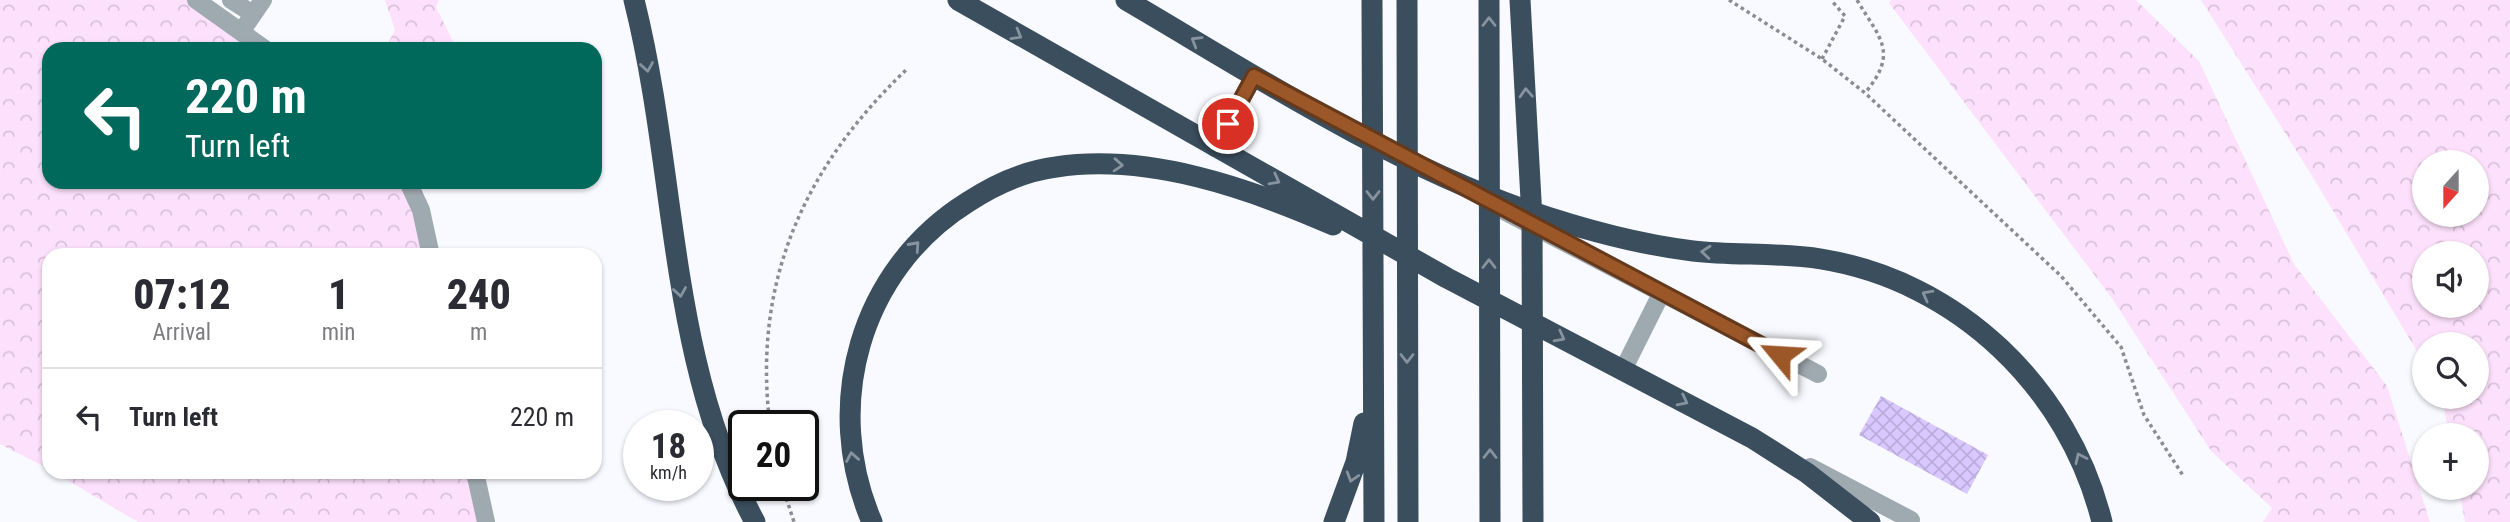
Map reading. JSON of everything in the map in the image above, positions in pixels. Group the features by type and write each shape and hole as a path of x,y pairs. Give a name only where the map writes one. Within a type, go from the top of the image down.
{"highway":[{"path":"634,0 694,361 724,455 755,522"},
{"path":"958,0 1447,278 1723,422 1798,467 1870,522"},
{"path":"1126,0 1254,76 1344,125 1492,197 1568,223 1671,248 1820,259 1883,275 1942,303 1994,342 2039,389 2074,445 2087,474 2102,522"},
{"path":"1373,0 1374,522"},
{"path":"1407,0 1408,522"},
{"path":"1489,0 1490,522"},
{"path":"1520,0 1530,161 1533,522"},
{"path":"872,522 854,470 848,424 852,370 866,323 889,280 921,239 956,209 1015,178 1054,167 1094,164 1167,171 1228,187 1303,212 1447,278"},
{"path":"1334,522 1356,462 1365,414 1373,337"}],"street":[{"path":"196,0 255,42"},
{"path":"231,0 258,7 241,32"},
{"path":"1215,148 1254,76"},
{"path":"1344,125 1661,294 1818,374"},
{"path":"411,189 421,210 429,248"},
{"path":"1623,370 1661,294"},
{"path":"1723,422 1910,520"},
{"path":"477,479 486,522"}],"path":[{"path":"1728,0 1822,59 1865,93 2061,276 2113,336 2128,362 2144,415 2184,477"},
{"path":"1822,59 1845,16 1831,0"},
{"path":"1857,0 1885,50 1884,64 1878,77 1865,93"},
{"path":"769,410 767,347 773,295 788,239 810,191 837,147 906,70"},
{"path":"787,501 794,522"}],"green space":[{"path":"0,0 193,0 251,42 42,42 42,189 407,189 428,248 42,248 42,465 0,444"},
{"path":"385,0 439,0 436,7 454,42 389,42 395,30"},
{"path":"1891,0 2136,0 2199,61 2294,264 2387,386 2412,465 2412,500 2423,500 2430,522 2263,522 2272,508 2211,451 2111,297 1889,3"},
{"path":"2201,0 2510,0 2510,522 2465,522 2461,500 2489,500 2489,423 2447,423 2444,409 2489,409 2489,332 2412,332 2412,343 2311,174"},
{"path":"65,479 474,479 484,522 138,522"}],"building":[{"path":"1881,396 1988,455 1967,494 1859,435"}],"route":[{"path":"1228,124 1254,76 1780,355"}]}
